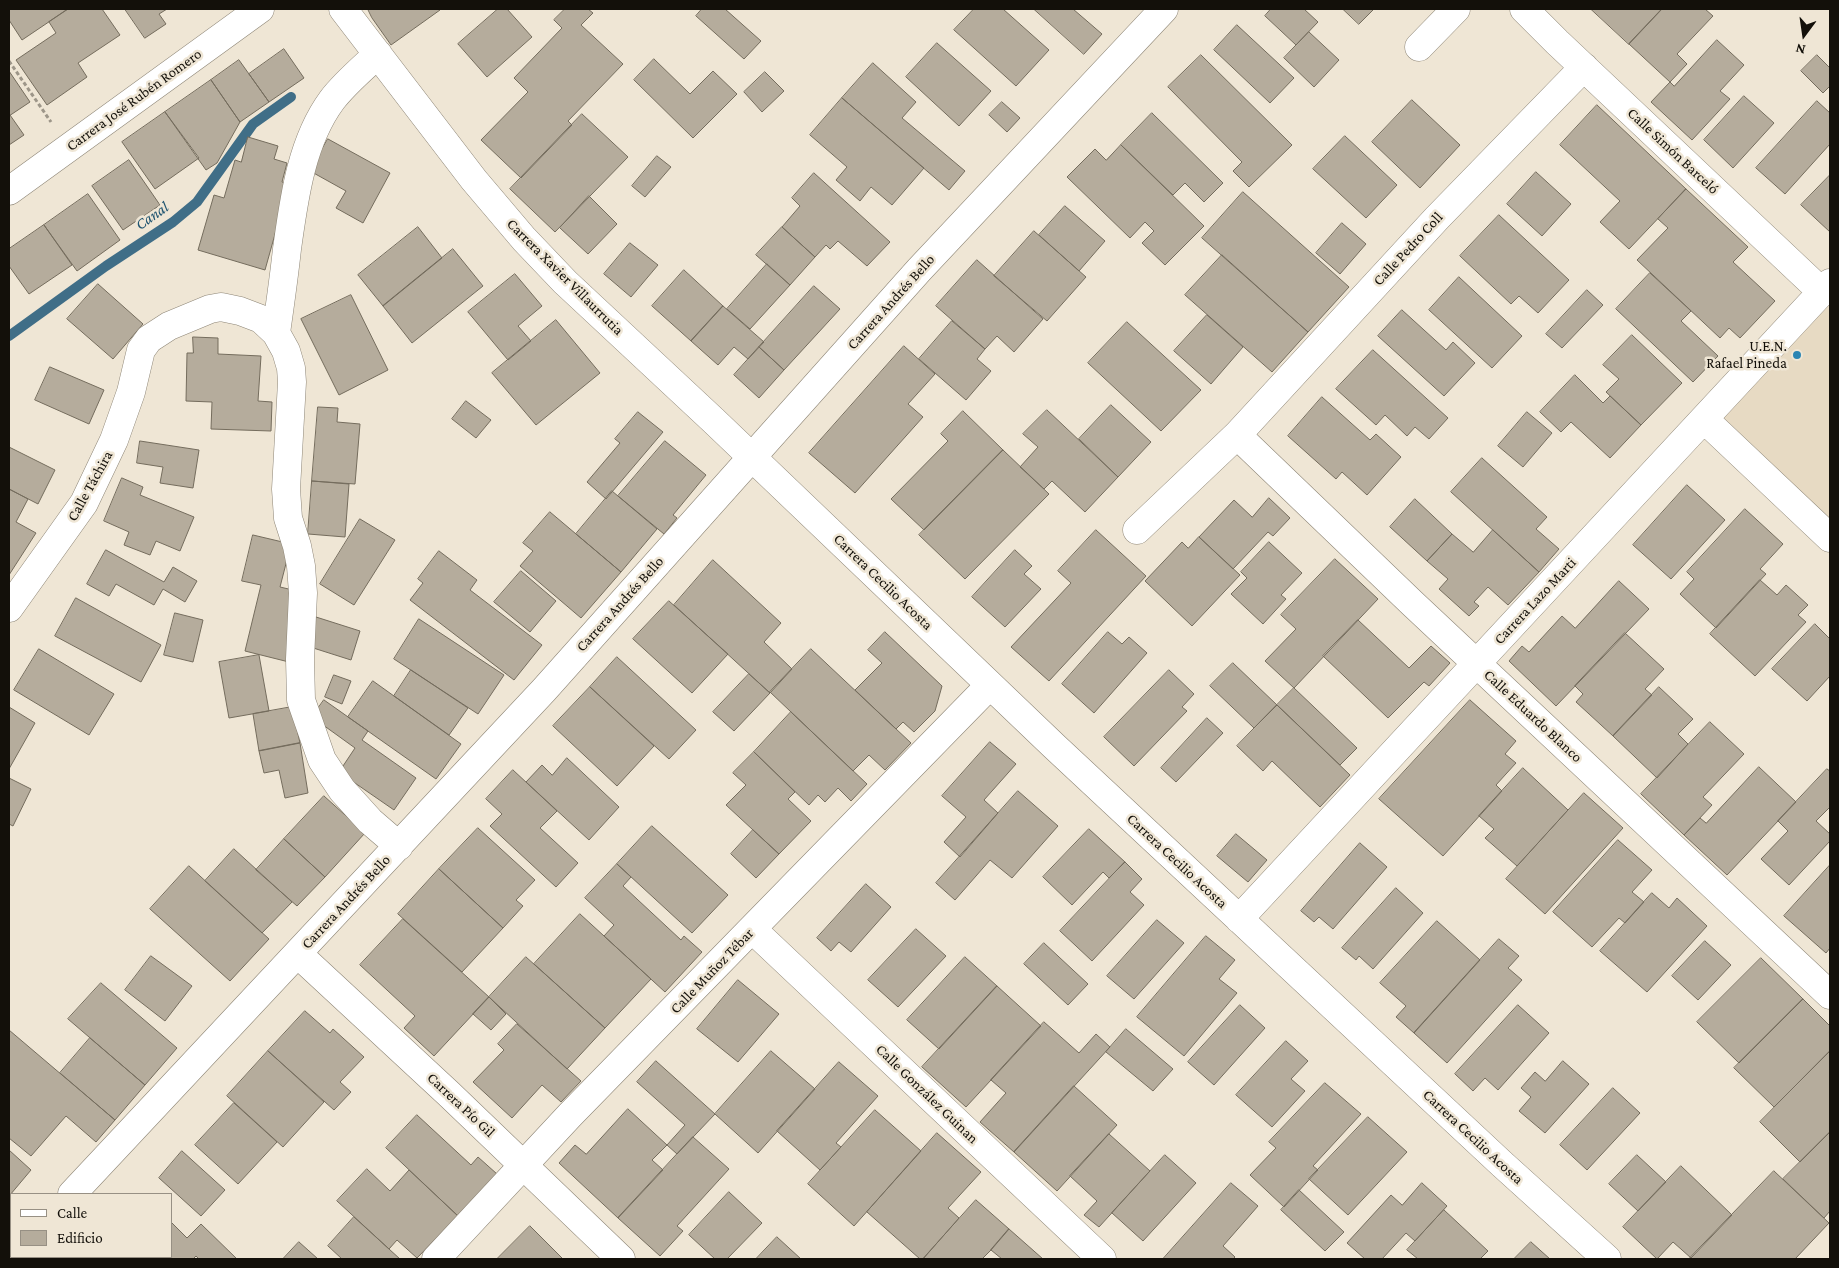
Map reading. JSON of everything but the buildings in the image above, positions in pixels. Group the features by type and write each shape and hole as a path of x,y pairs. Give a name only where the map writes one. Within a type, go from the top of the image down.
{"street":[{"name":"Carrera José Rubén Romero","path":"9,191 260,9"},
{"name":"Carrera Xavier Villaurrutia","path":"344,9 474,180 524,239 565,282 752,457"},
{"name":"Carrera Andrés Bello","path":"73,1193 544,690 919,270 1164,9"},
{"path":"1419,47 1456,9"},
{"name":"Calle Simón Barceló","path":"1524,9 1584,67 1826,287"},
{"path":"378,54 344,86 332,101 318,123 304,161 295,195 276,333 286,351 291,368 292,382 286,490 288,518 297,546 303,593 300,659 301,700 322,760 337,782 370,820 399,846"},
{"name":"Calle Pedro Coll","path":"1137,530 1237,435 1437,218 1584,67"},
{"name":"Carrera Lazo Marti","path":"1239,919 1826,287"},
{"name":"Calle Táchira","path":"9,608 84,503 114,440 131,392 141,350 148,339 169,326 210,308 229,308 251,314 262,319 276,333"},
{"path":"1704,419 1830,538"},
{"name":"Calle Eduardo Blanco","path":"1237,435 1477,664 1830,995"},
{"name":"Carrera Cecilio Acosta","path":"752,457 1239,919 1604,1258"},
{"name":"Calle Muñoz Tébar","path":"436,1259 570,1116 990,684"},
{"name":"Calle González Guinan","path":"752,929 1102,1259"},
{"name":"Carrera Pío Gil","path":"298,954 449,1094 621,1259"}],"path":[{"path":"9,61 68,147"}],"shaded area":[{"name":"U.E.N. Rafael Pineda","path":"1830,283 1830,538 1704,419"}],"waterway":[{"name":"Canal","path":"9,336 106,266 173,222 197,202 253,124 291,97"}],"place":[{"name":"U.E.N. Rafael Pineda","path":"1797,355"}]}
